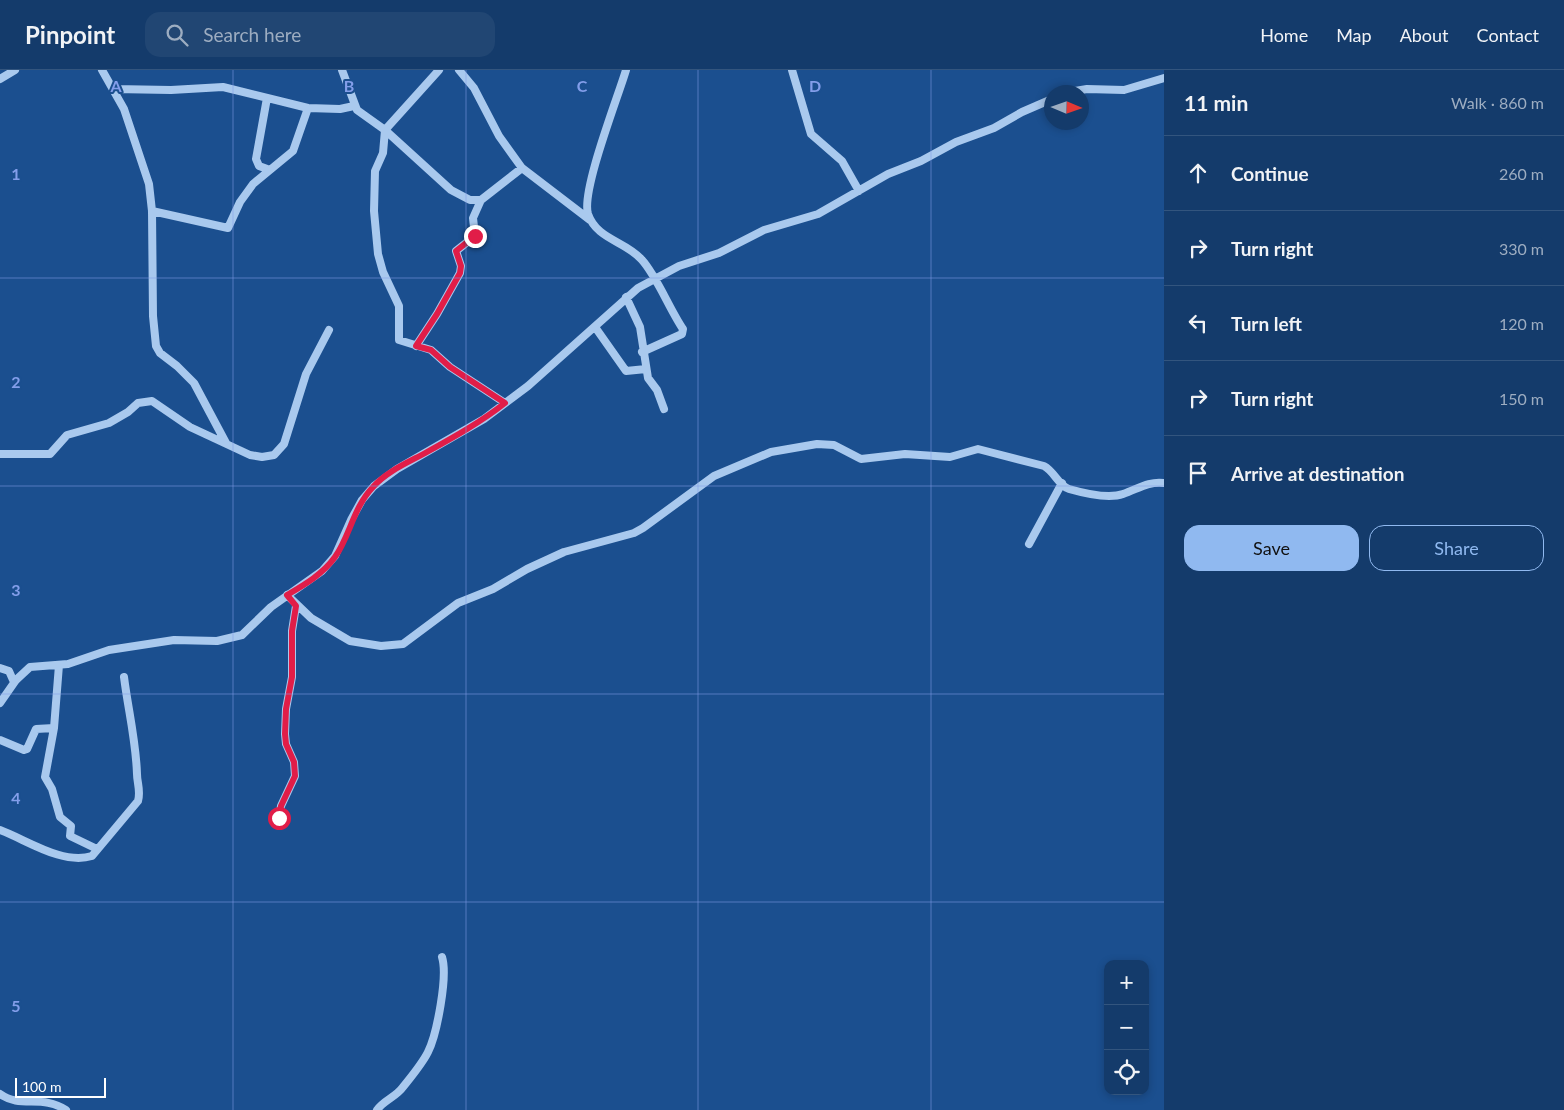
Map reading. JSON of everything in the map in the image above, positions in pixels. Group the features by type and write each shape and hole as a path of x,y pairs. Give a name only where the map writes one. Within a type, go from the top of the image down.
{"street":[{"path":"0,80 15,70"},
{"path":"102,70 114,89 143,162 149,184 152,211 153,316 156,346 160,353 194,383 226,444"},
{"path":"342,70 354,106 385,130 451,190 470,200 481,200"},
{"path":"439,70 385,130 382,154 376,166 374,182 378,254 383,272 399,306 398,338 404,343 431,350 450,367 505,403"},
{"path":"459,70 474,88 499,136 522,168 592,222 604,236 642,258 683,332 642,352"},
{"path":"592,222 587,202 592,172 626,70"},
{"path":"792,70 811,134 842,161 859,191"},
{"path":"1089,89 1124,90 1164,78"},
{"path":"114,89 223,87 308,108 340,109 354,106"},
{"path":"268,98 256,159 260,166 270,170"},
{"path":"0,703 16,680 30,667 77,662 109,650 174,640 217,641 235,638 251,628 264,614 287,595 307,583 335,556 362,500 374,486 396,469 484,419 528,386 626,297 653,278 679,266 719,253 764,230 818,214 888,174 956,142 994,128 1022,112 1044,102"},
{"path":"152,211 228,228 248,191 293,151 308,108"},
{"path":"416,346 460,273 461,266 456,251 475,236 473,218 481,200 522,168"},
{"path":"626,297 640,327 642,352 646,369 664,409"},
{"path":"595,327 626,371 646,369"},
{"path":"0,454 41,456 50,454 67,435 109,423 143,402 152,402 190,427 250,455 262,457 274,455 284,444 306,374 329,330"},
{"path":"287,595 296,606 311,618 350,641 381,646 403,644 458,603 493,589 527,569 564,552 634,533 714,476 771,452 817,444 834,445 861,459 905,454 950,458 978,449 1044,466 1050,469 1069,488 1114,495 1123,494 1151,483 1164,483"},
{"path":"1029,544 1062,483"},
{"path":"279,818 281,806 295,776 294,762 286,744 285,734 286,709 292,677 292,631 296,606"},
{"path":"60,665 54,728 45,777 52,789 56,810 60,817 71,826 70,836 97,849"},
{"path":"0,668 9,671 13,680 16,680"},
{"path":"0,830 47,850 74,858 92,856 138,801 140,793 136,748 124,677"},
{"path":"0,740 24,750 27,749 36,729 54,728"},
{"path":"377,1110 382,1103 403,1087 428,1052 443,988 444,965 442,957"},
{"path":"0,1094 9,1100 46,1100 66,1110"}],"route":[{"path":"279,818 281,806 293,784 295,776 294,762 288,751 285,734 286,709 291,689 291,646 296,606 287,595 322,571 335,556 362,500 374,486 396,469 484,419 505,403 450,367 431,350 416,346 460,273 461,266 456,251 475,236"}]}
